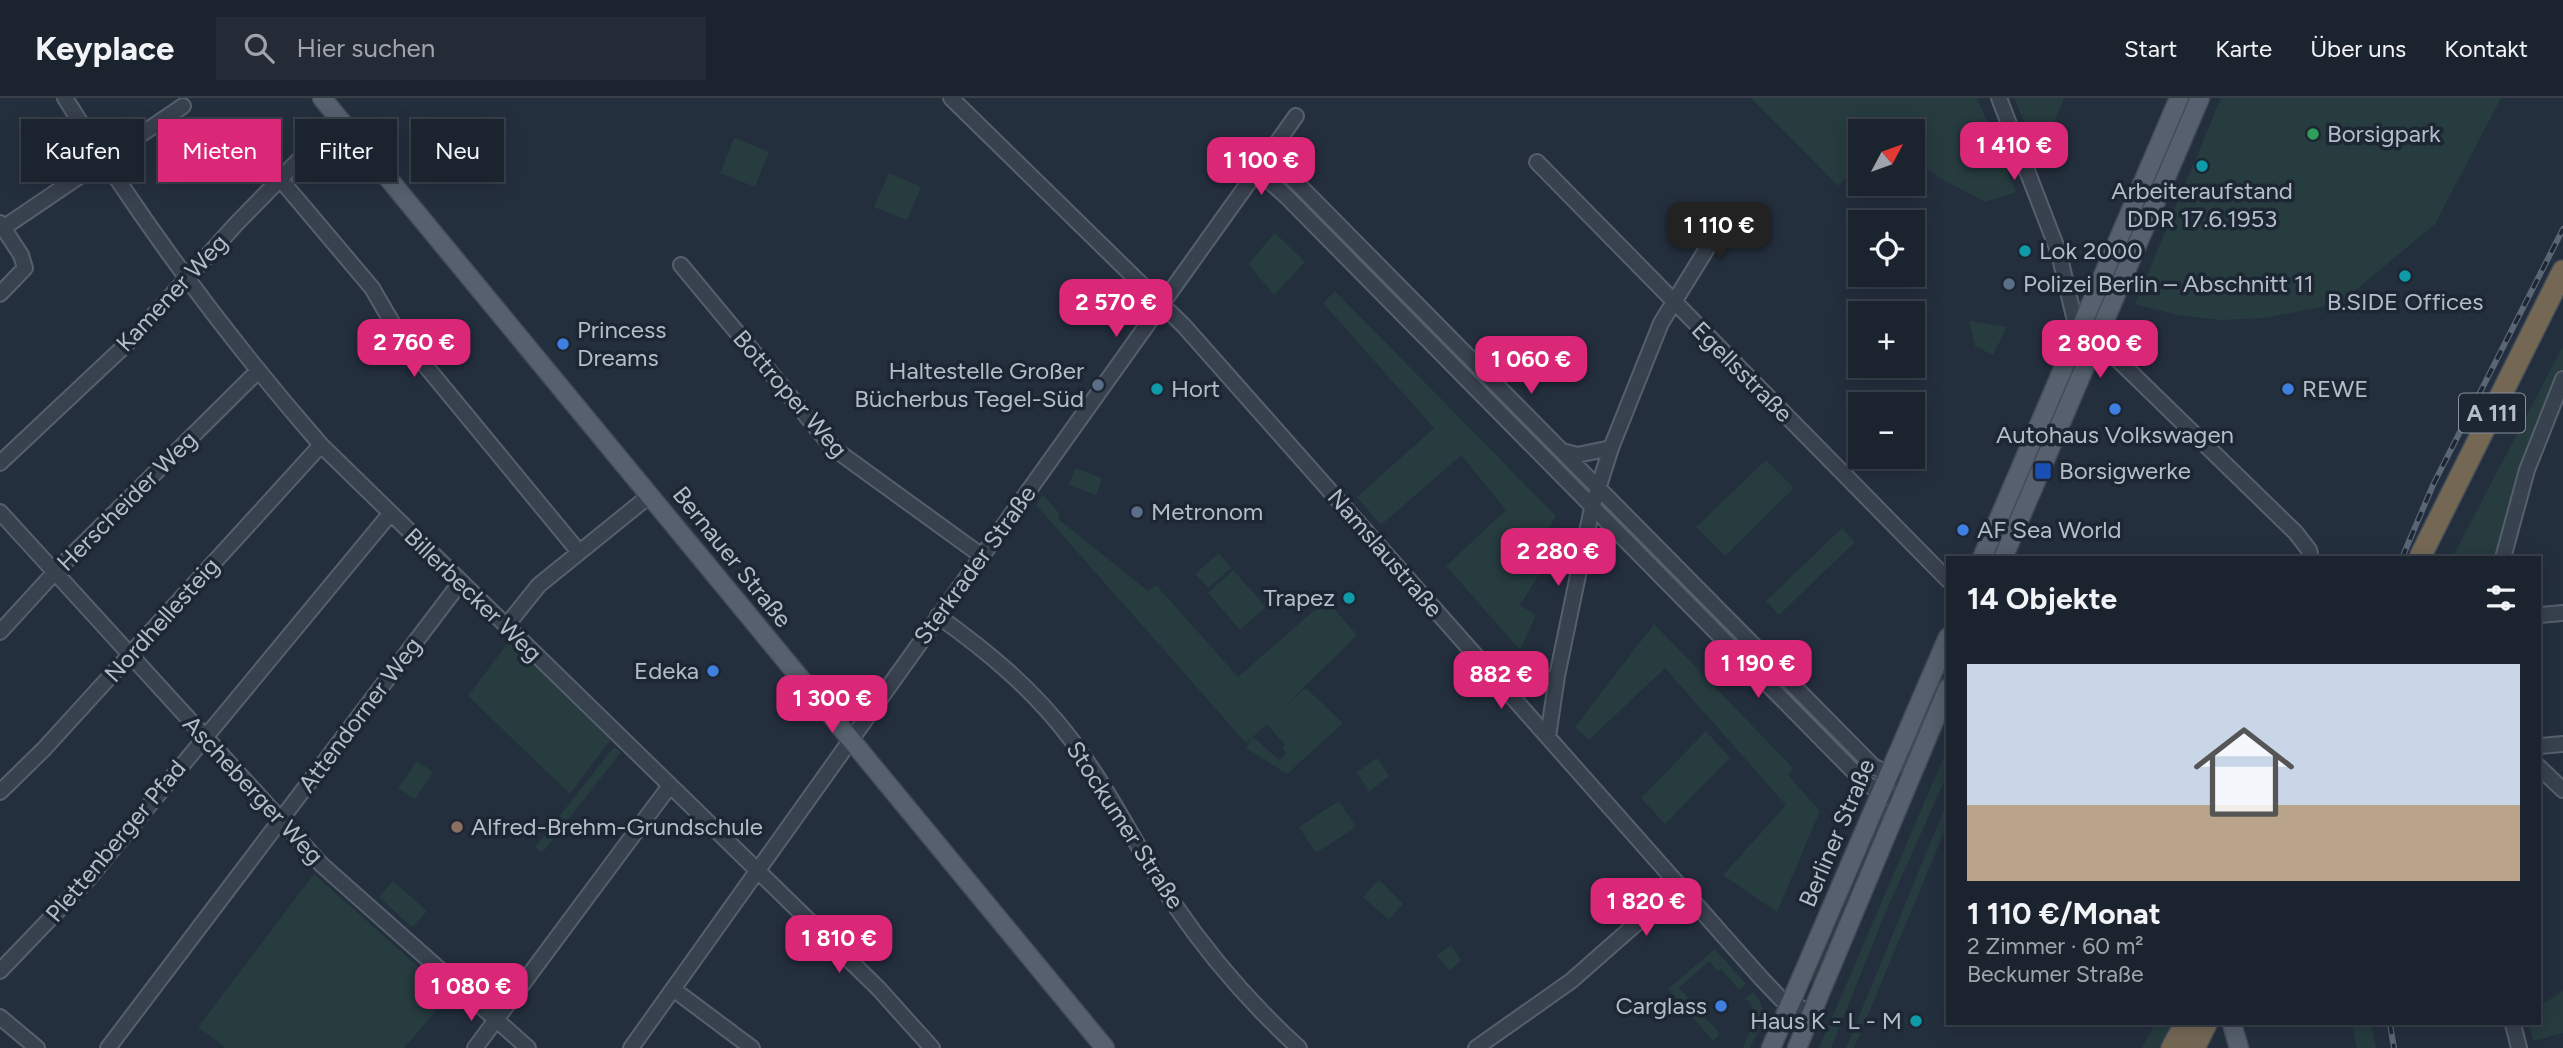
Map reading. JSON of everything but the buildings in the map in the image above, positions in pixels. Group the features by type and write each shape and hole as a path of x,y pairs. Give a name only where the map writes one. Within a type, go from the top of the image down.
{"highway":[{"name":"A 111","path":"2428,556 2563,271"},
{"name":"A 111","path":"2429,556 2563,303"},
{"path":"2172,1048 2184,1025"},
{"path":"2194,1048 2206,1025"}],"main road":[{"name":"Bernauer Straße","path":"322,98 339,119"},
{"path":"1983,556 2179,98"},
{"path":"2004,556 2200,98"},
{"name":"Bernauer Straße","path":"391,182 1105,1048"},
{"name":"Berliner Straße","path":"1771,1048 1946,642"},
{"name":"Berliner Straße","path":"1797,1048 1946,693"},
{"path":"2232,1025 2239,1048"}],"street":[{"name":"Billerbecker Weg","path":"65,98 78,119"},
{"name":"Namslaustraße","path":"951,98 1197,341 1761,978 1789,1003 1812,1013"},
{"path":"1999,98 2060,257 2074,317 2296,533 2310,556"},
{"path":"144,133 183,106"},
{"name":"Sterkrader Straße","path":"631,1048 1296,116"},
{"path":"1267,159 1289,175 1873,766 1900,802"},
{"name":"Egellsstraße","path":"1537,163 1946,578"},
{"name":"Kamener Weg","path":"281,178 295,164"},
{"path":"1258,171 1296,206 1865,783 1908,784"},
{"path":"281,180 372,288 397,331 579,552"},
{"path":"0,294 25,268 21,255 2,226 70,182"},
{"name":"Billerbecker Weg","path":"119,182 186,278 257,372 321,445 878,988 932,1048"},
{"name":"Kamener Weg","path":"0,463 133,338 277,182"},
{"path":"1548,737 1557,676 1592,508 1611,448 1642,367 1673,301 1719,229"},
{"name":"Bottroper Weg","path":"681,265 834,448 982,556"},
{"name":"Herscheider Weg","path":"0,632 55,572 257,372"},
{"path":"2504,556 2527,470 2563,379"},
{"name":"Nordhellesteig","path":"0,792 131,654 321,445"},
{"path":"1562,451 1577,455 1611,448"},
{"path":"1548,464 1562,451"},
{"path":"506,626 539,585 649,496"},
{"name":"Ascheberger Weg","path":"0,512 322,865 527,1048"},
{"name":"Plettenberger Pfad","path":"0,971 89,878 390,514"},
{"name":"Attendorner Weg","path":"108,1048 460,583"},
{"path":"2541,615 2563,613"},
{"name":"Stockumer Straße","path":"938,616 996,659 1068,736 1102,782 1174,903 1208,950 1229,978 1299,1048"},
{"path":"1506,690 1533,687 1557,676"},
{"path":"2541,746 2563,744"},
{"path":"2541,769 2563,790"},
{"path":"475,1048 669,787"},
{"path":"1476,1048 1571,981 1679,886"},
{"path":"673,989 752,1048"},
{"path":"0,1017 37,1048"},
{"path":"2513,1025 2519,1048"}],"green space":[{"path":"1751,98 1977,98 2016,192 1985,202 1925,167 1925,119 1848,119 1848,176 1838,186"},
{"path":"2014,98 2064,98 2048,138 2039,149 2034,146"},
{"path":"2221,98 2501,98 2435,224 2339,304 2263,318 2221,320 2177,315 2135,304"},
{"path":"734,138 769,152 755,187 720,173"},
{"path":"889,173 921,187 907,220 874,207"},
{"path":"1296,188 1481,374 1474,380 1291,194"},
{"path":"1275,233 1305,262 1274,295 1248,264"},
{"path":"1335,291 1556,516 1532,557 1545,565 1520,605 1536,615 1520,650 1446,566 1506,510 1461,455 1381,525 1357,497 1434,428 1323,303"},
{"path":"1969,321 2007,327 1993,355 1975,346"},
{"path":"2563,346 2563,370 2539,425 2498,556 2453,556"},
{"path":"2075,354 2078,357 1998,556 1993,556"},
{"path":"1766,460 1794,488 1725,556 1696,527"},
{"path":"1075,468 1102,478 1096,495 1069,485"},
{"path":"1043,495 1060,514 1058,519 1148,591 1156,585 1238,677 1326,600 1357,635 1287,704 1306,688 1343,723 1287,774 1246,748 1253,737 1279,760 1286,754 1282,748 1285,745 1267,724 1246,743 1036,505"},
{"path":"1842,528 1855,542 1779,615 1766,601"},
{"path":"1219,553 1231,568 1208,588 1195,574"},
{"path":"1233,570 1266,607 1240,630 1208,593"},
{"path":"1654,624 1793,768 1788,775 1820,811 1777,912 1723,875 1786,805 1665,668 1589,740 1575,727"},
{"path":"510,640 611,739 570,794 468,696"},
{"path":"1946,660 1946,678 1912,759 1905,756"},
{"path":"1706,731 1730,758 1665,824 1641,798"},
{"path":"614,747 621,752 542,853 535,847"},
{"path":"1945,754 1946,777 1884,916 1831,1048 1819,1048"},
{"path":"1377,758 1389,776 1369,792 1357,772"},
{"path":"417,761 433,772 415,799 398,788"},
{"path":"1339,801 1356,827 1316,853 1299,827"},
{"path":"1885,802 1891,805 1816,984 1809,981"},
{"path":"1946,805 1946,828 1854,1048 1846,1048"},
{"path":"314,874 450,995 404,1048 226,1048 198,1027"},
{"path":"1379,880 1403,904 1389,920 1363,897"},
{"path":"393,881 427,911 412,927 379,897"},
{"path":"1451,945 1461,960 1449,971 1437,955"},
{"path":"1715,949 1746,984 1739,990 1721,969 1717,971 1709,961 1679,988 1720,1034 1713,1041 1668,989"},
{"path":"2563,991 2563,1033 2533,1041 2529,1025 2541,1025 2541,1005"},
{"path":"1753,992 1762,1007 1763,1019 1750,1048 1743,1048 1754,1017 1751,1005 1747,999 1743,1000"},
{"path":"2154,1025 2174,1025 2162,1048 2142,1048"},
{"path":"2352,1025 2371,1025 2376,1048 2357,1048"}],"railway":[{"path":"2403,556 2433,485 2563,229"},
{"path":"2390,1025 2394,1048"}],"place":[{"name":"Borsigpark","path":"2313,134"},
{"name":"Arbeiteraufstand DDR 17.6.1953","path":"2202,166"},
{"name":"Lok 2000","path":"2025,251"},
{"name":"B.SIDE Offices","path":"2405,276"},
{"name":"Polizei Berlin – Abschnitt 11","path":"2009,284"},
{"name":"Princess Dreams","path":"563,344"},
{"name":"Haltestelle Großer Bücherbus Tegel-Süd","path":"1098,385"},
{"name":"Hort","path":"1157,389"},
{"name":"REWE","path":"2288,389"},
{"name":"Autohaus Volkswagen","path":"2115,409"},
{"name":"Borsigwerke","path":"2043,471"},
{"name":"Metronom","path":"1137,512"},
{"name":"AF Sea World","path":"1963,530"},
{"name":"Trapez","path":"1349,598"},
{"name":"Edeka","path":"713,671"},
{"name":"Alfred-Brehm-Grundschule","path":"457,827"},
{"name":"Carglass","path":"1721,1006"},
{"name":"Haus K - L - M","path":"1916,1021"}]}
